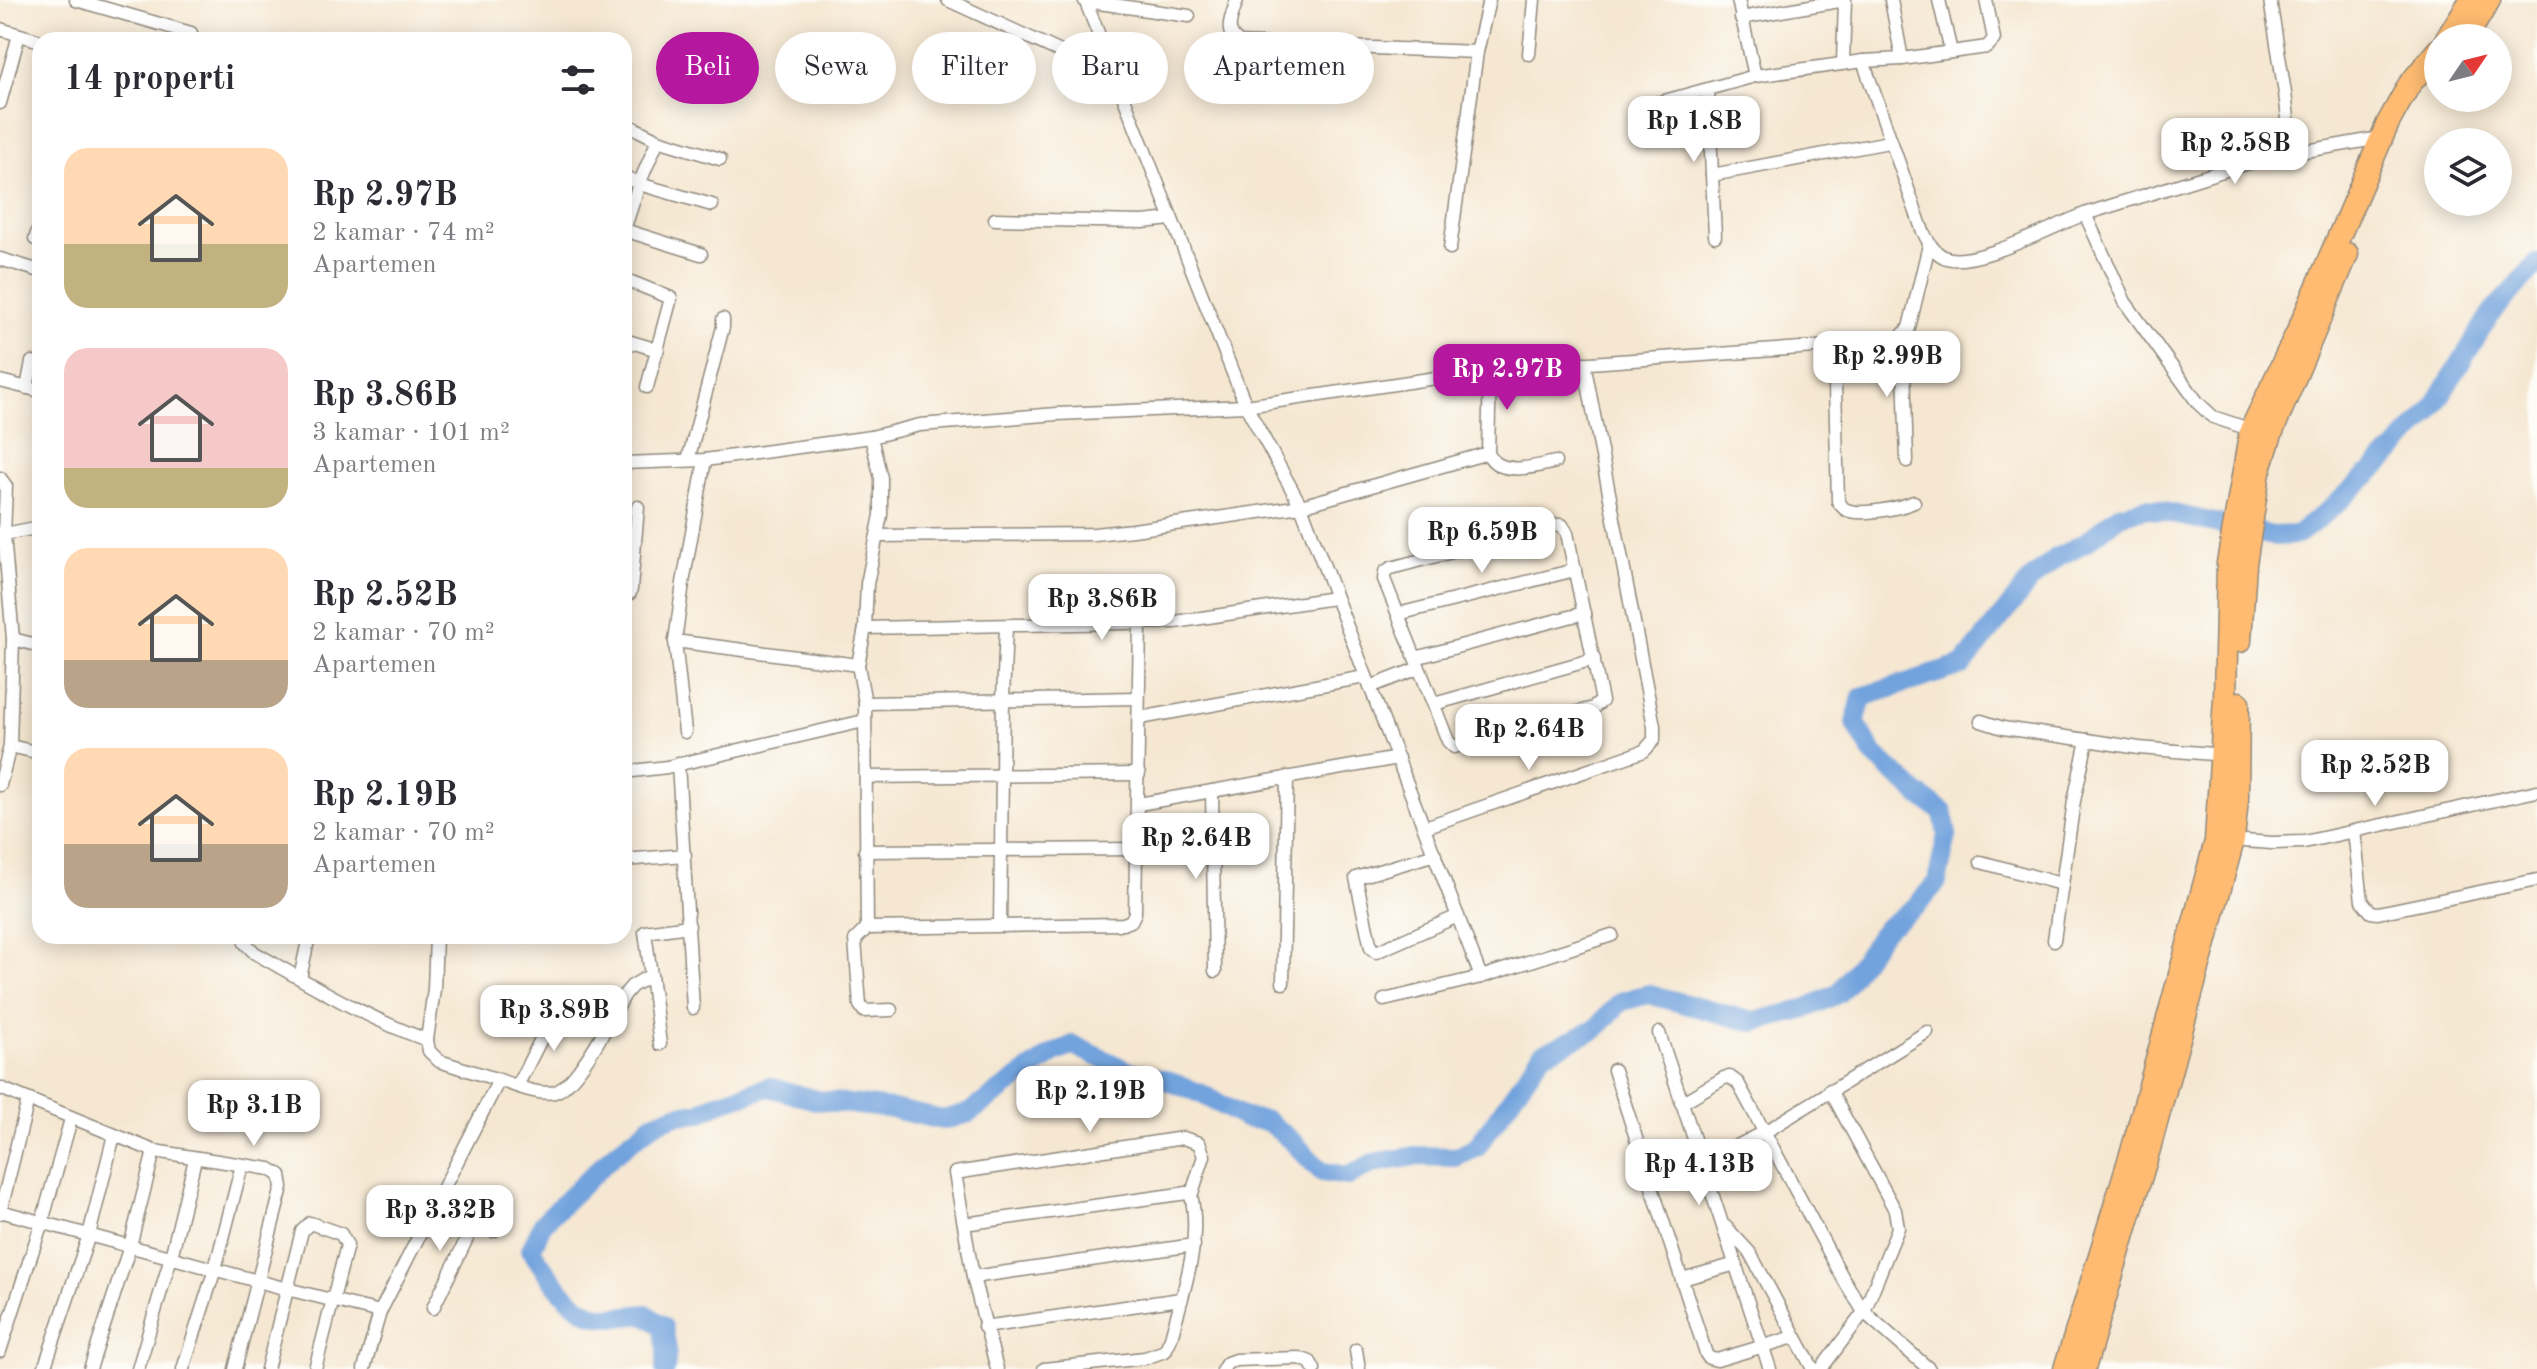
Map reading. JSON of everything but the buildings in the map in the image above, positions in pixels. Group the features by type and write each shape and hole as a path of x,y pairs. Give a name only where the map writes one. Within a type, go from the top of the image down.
{"highway":[{"path":"2456,24 2471,0"},
{"path":"2474,24 2489,0"},
{"path":"2084,1369 2135,1141 2224,840 2220,802 2228,754 2225,698 2237,564 2246,496 2261,432 2299,329 2380,138 2401,97 2424,68"},
{"path":"2261,432 2394,137 2406,113 2424,91"},
{"path":"2065,1369 2107,1262"}],"street":[{"path":"76,0 188,32"},
{"path":"948,0 1052,48"},
{"path":"1237,0 1229,29 1232,37 1240,43 1477,52"},
{"path":"1450,248 1477,52 1489,0"},
{"path":"1529,54 1534,0"},
{"path":"1738,0 1755,76"},
{"path":"1741,18 1845,0 1843,63"},
{"path":"1891,0 1902,59"},
{"path":"1939,0 1951,52"},
{"path":"1650,105 1755,76 1987,47 1993,43 1994,36 1986,0"},
{"path":"2270,0 2292,152"},
{"path":"1097,32 1085,1 1189,16"},
{"path":"0,29 32,39"},
{"path":"0,103 19,35"},
{"path":"1863,61 1889,142 1929,245 1944,257 1963,259 2030,238 2085,214 2261,159 2380,138"},
{"path":"1708,91 1715,236"},
{"path":"1126,104 1246,406 1301,506 1481,977"},
{"path":"632,127 658,140 720,159"},
{"path":"632,205 658,140"},
{"path":"1712,175 1889,142"},
{"path":"632,180 712,205"},
{"path":"2085,214 2125,302 2198,403 2213,417 2261,432"},
{"path":"995,219 1143,222 1171,219"},
{"path":"632,232 701,254"},
{"path":"632,463 705,460 871,437 920,425 1057,414 1246,406 1490,370 1887,342 1903,336 1909,328 1929,245"},
{"path":"0,259 32,269"},
{"path":"632,282 671,298 647,387"},
{"path":"688,460 723,319"},
{"path":"1903,336 1907,461"},
{"path":"632,342 658,350"},
{"path":"1834,346 1838,501 1843,508 1851,511 1895,509 1914,502"},
{"path":"1425,827 1644,751 1654,740 1652,711 1584,363"},
{"path":"1490,370 1488,453 1494,464 1515,468 1555,462"},
{"path":"0,381 32,389"},
{"path":"867,928 865,703 858,665 865,628 866,596 881,515 882,487 871,437"},
{"path":"877,536 1113,533 1301,506 1488,453"},
{"path":"685,732 675,641 705,460"},
{"path":"0,478 6,486 2,535 13,639 10,746 0,785"},
{"path":"632,577 638,507"},
{"path":"1562,525 1567,533 1584,613 1602,698 1598,706 1454,747 1448,741 1384,579 1389,569 1562,525"},
{"path":"2,535 32,529"},
{"path":"1398,614 1575,570"},
{"path":"865,628 1140,624 1197,620 1334,598"},
{"path":"1140,718 1368,682 1417,663 1584,613"},
{"path":"891,1010 864,1011 860,1005 855,940 867,928 1128,922 1135,913 1140,624"},
{"path":"1000,924 1006,626"},
{"path":"13,639 32,644"},
{"path":"675,641 858,665"},
{"path":"1434,704 1594,659"},
{"path":"865,703 1138,698"},
{"path":"632,771 678,764 864,721"},
{"path":"1981,721 2003,728 2139,748 2228,754"},
{"path":"2054,940 2087,740"},
{"path":"10,746 32,751"},
{"path":"1139,804 1398,758"},
{"path":"678,764 693,1008"},
{"path":"866,777 1139,774"},
{"path":"1283,983 1287,777"},
{"path":"1212,791 1215,971"},
{"path":"2224,840 2292,843 2537,791"},
{"path":"2354,831 2362,901 2371,912 2537,880"},
{"path":"865,851 1138,849"},
{"path":"1435,854 1356,878 1371,948 1376,952 1458,916"},
{"path":"632,859 685,855"},
{"path":"1981,862 2061,884"},
{"path":"660,1044 645,932 689,926"},
{"path":"1384,1000 1481,977 1612,935"},
{"path":"248,944 252,950 390,1027 427,1040"},
{"path":"300,978 307,944"},
{"path":"436,944 427,1040 430,1054 439,1061 517,1086 550,1092 560,1090 585,1062 625,994 651,975"},
{"path":"517,1086 559,1004"},
{"path":"1650,1180 1703,1163 1765,1132 1927,1032"},
{"path":"1659,1033 1770,1369"},
{"path":"1614,1070 1708,1357 1717,1360 1794,1337"},
{"path":"1681,1103 1720,1080 1730,1077 1738,1083 1864,1312 1929,1369"},
{"path":"364,1369 380,1312 499,1080"},
{"path":"0,1088 154,1151 270,1169 280,1175 282,1183 235,1369"},
{"path":"1821,1369 1864,1312 1899,1222 1830,1090"},
{"path":"28,1100 0,1211 380,1312"},
{"path":"0,1351 42,1222 71,1119"},
{"path":"44,1369 89,1235 114,1135"},
{"path":"997,1369 973,1277 955,1173 1183,1138 1199,1143 1204,1156 1191,1196 1195,1218 1194,1245 1169,1346 1159,1355 1044,1369"},
{"path":"90,1369 130,1246 154,1151"},
{"path":"138,1369 171,1257 195,1159"},
{"path":"183,1369 215,1269 242,1165"},
{"path":"964,1224 1187,1193 1191,1196"},
{"path":"438,1200 493,1231"},
{"path":"433,1308 475,1222"},
{"path":"267,1369 302,1231 310,1223 341,1234 347,1242 315,1369"},
{"path":"1724,1225 1750,1253 1813,1369"},
{"path":"973,1277 1194,1245"},
{"path":"1682,1279 1736,1264"},
{"path":"984,1327 1181,1299"},
{"path":"1356,1350 1359,1369"},
{"path":"1223,1369 1235,1360 1299,1358 1310,1362 1314,1369"}],"waterway":[{"path":"665,1369 667,1350 663,1327 646,1314 611,1317 589,1312 569,1299 531,1250 543,1223 612,1156 653,1124 676,1115 699,1113 718,1103 769,1087 816,1100 892,1109 943,1120 969,1113 1053,1054 1073,1045 1128,1071 1202,1094 1245,1118 1267,1121 1322,1172 1349,1176 1373,1163 1416,1156 1456,1157 1476,1148 1542,1054 1596,1029 1620,1002 1648,994 1753,1022 1803,1010 1839,993 1885,929 1916,906 1937,882 1947,835 1943,812 1874,755 1855,723 1862,697 1963,665 2030,581 2056,558 2086,542 2119,515 2147,508 2273,536 2297,535 2392,453 2431,411 2490,315 2537,264"}]}
